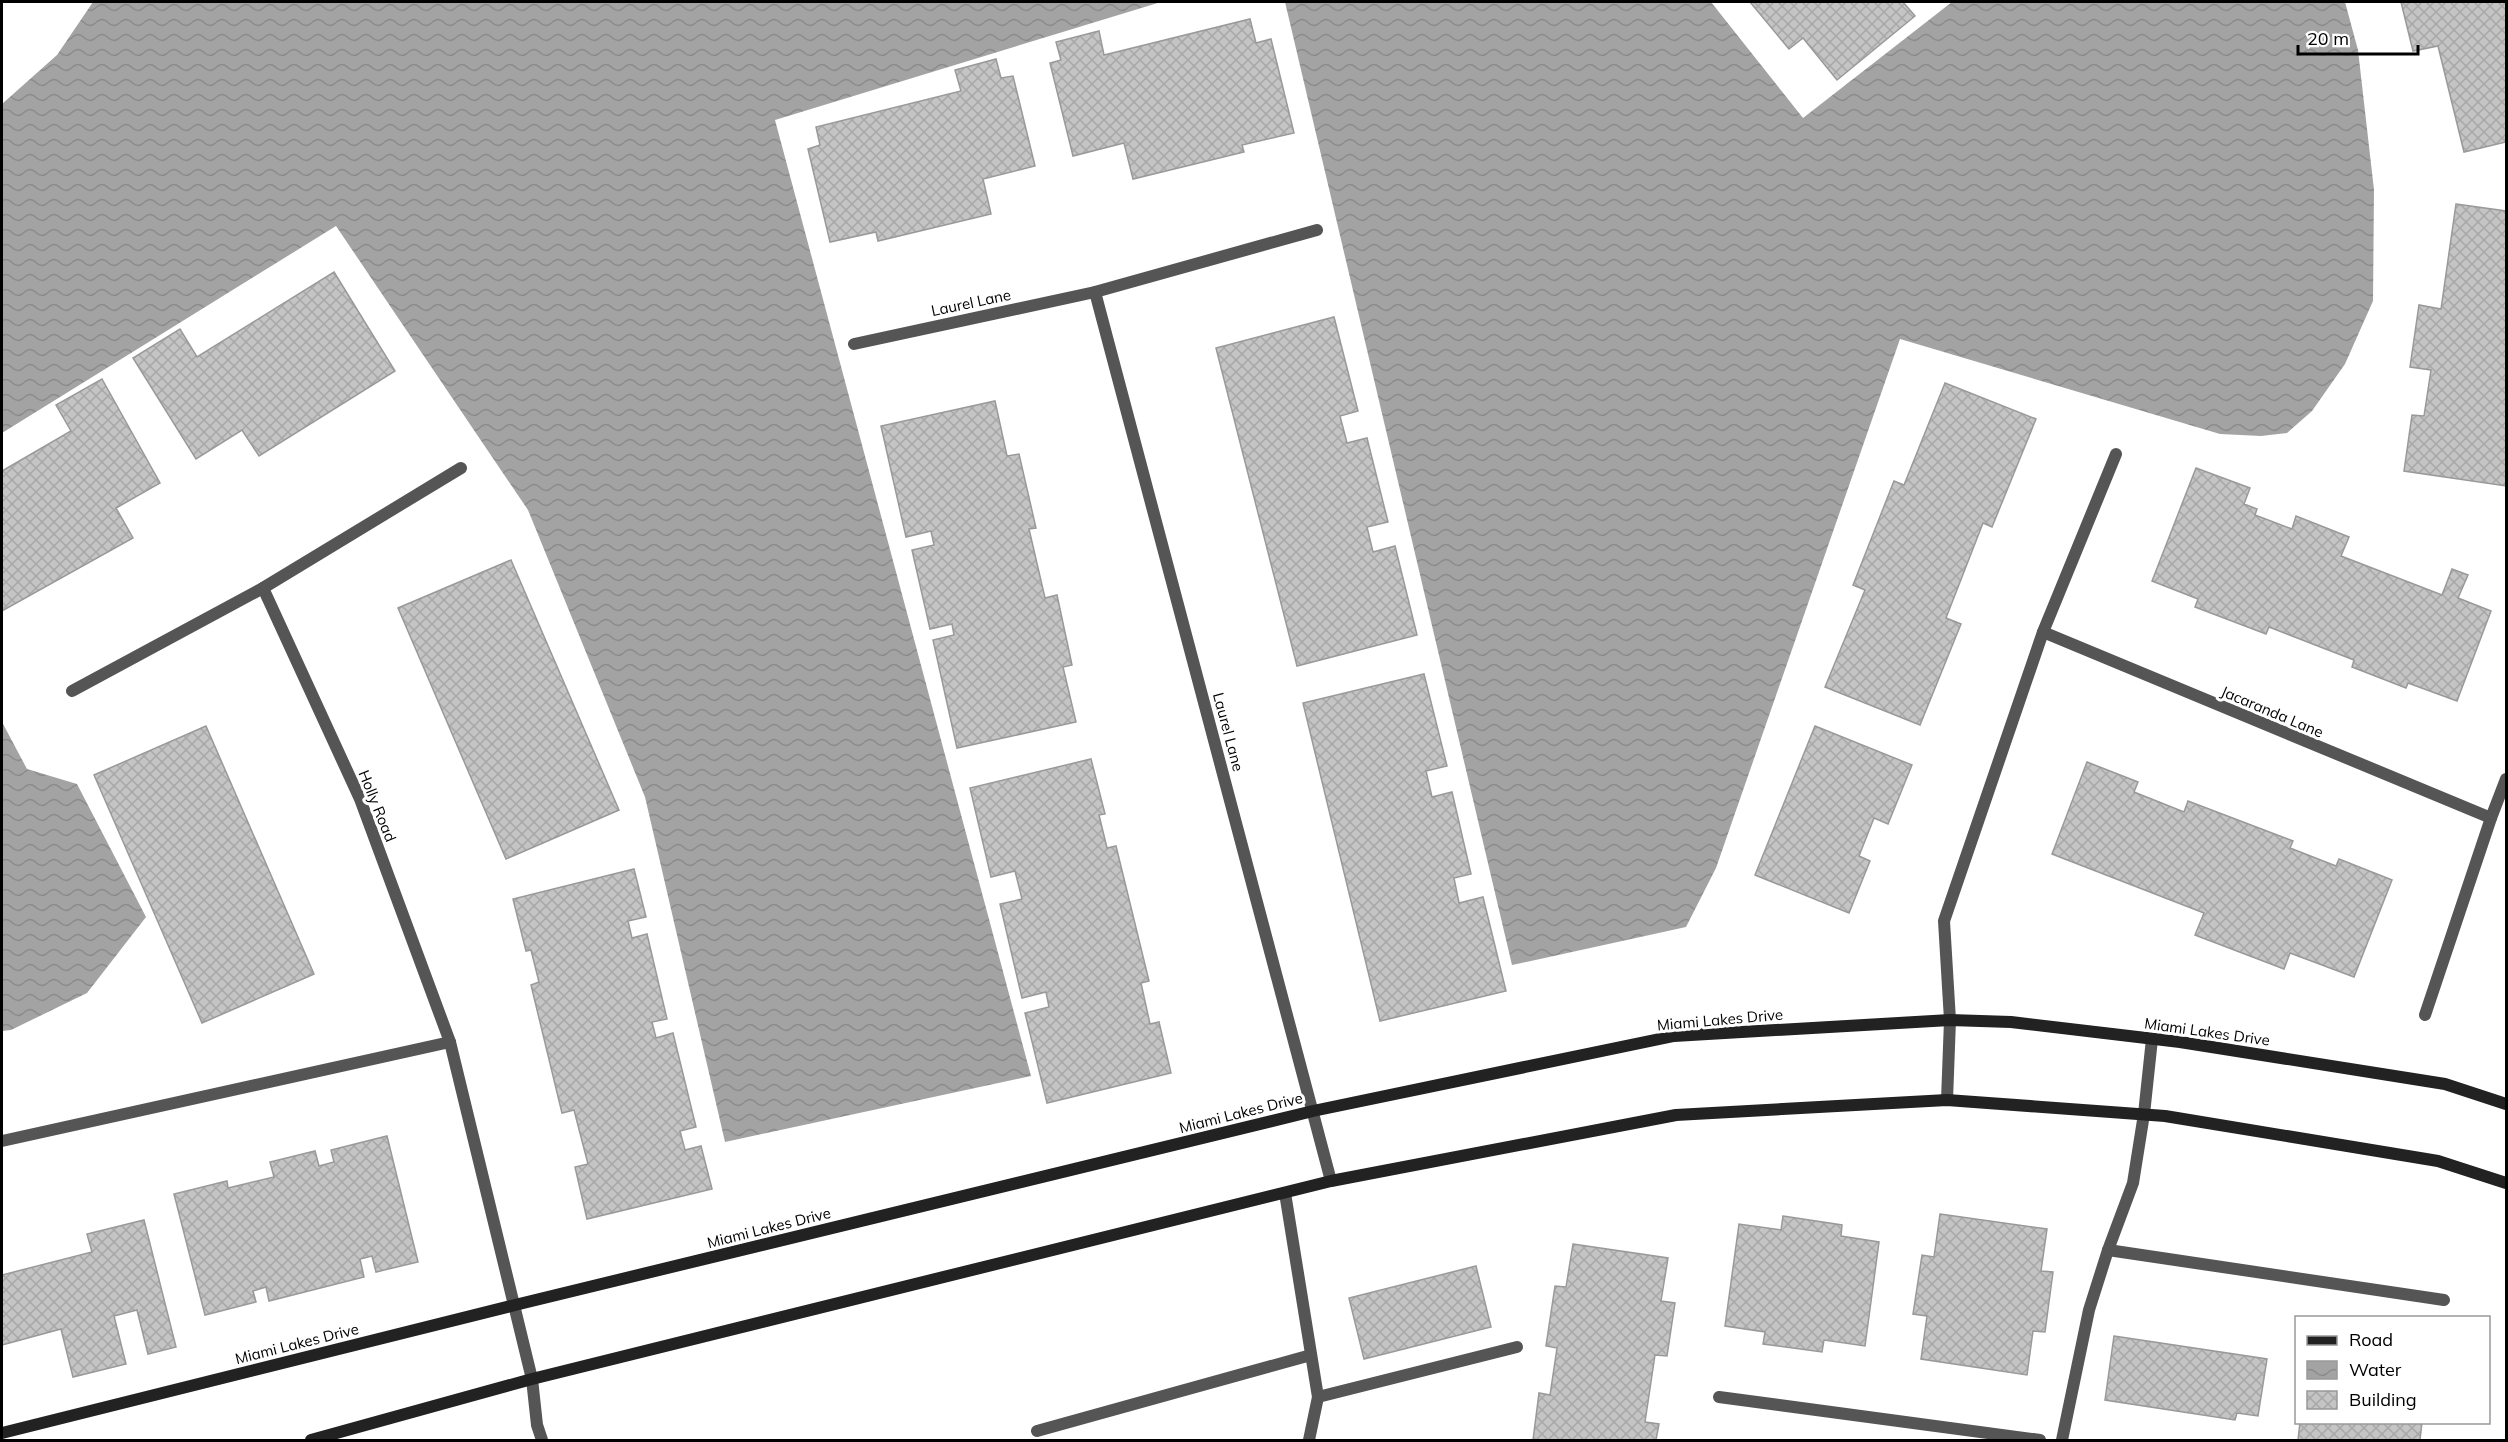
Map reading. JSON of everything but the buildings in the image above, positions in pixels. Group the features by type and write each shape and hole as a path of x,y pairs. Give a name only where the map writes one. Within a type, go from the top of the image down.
{"main road":[{"name":"Miami Lakes Drive","path":"2,1433 515,1305 1313,1111 1674,1036 1950,1020 2011,1022 2152,1039 2445,1084 2506,1104"},
{"path":"311,1440 532,1380 1284,1192 1676,1115 1947,1100 2144,1114 2438,1161 2506,1183"}],"street":[{"name":"Laurel Lane","path":"854,344 1095,292 1317,230"},
{"name":"Laurel Lane","path":"1095,292 1331,1181"},
{"path":"1947,1100 1950,1020 1944,921 2043,633 2116,454"},
{"path":"72,691 263,588 461,468"},
{"name":"Holly Road","path":"263,588 360,800 450,1042 515,1305 532,1380 537,1425 542,1440"},
{"name":"Jacaranda Lane","path":"2043,633 2491,818"},
{"path":"2425,1015 2506,779"},
{"path":"2062,1440 2090,1310 2108,1250 2133,1183 2144,1114 2152,1039"},
{"path":"2,1141 450,1042"},
{"path":"1284,1192 1318,1397 1309,1440"},
{"path":"2108,1250 2444,1300"},
{"path":"1318,1397 1517,1347"},
{"path":"1037,1431 1311,1355"},
{"path":"1719,1397 2040,1440"}],"water":[{"path":"93,2 1161,2 775,120 1031,1076 725,1142 645,797 528,510 336,226 2,433 2,104 57,55"},
{"path":"1285,2 1711,2 1803,118 1952,2 2345,2 2358,50 2374,190 2373,301 2345,364 2312,411 2287,433 2261,436 2220,434 1900,339 1716,868 1686,927 1512,965"},
{"path":"2,722 27,769 77,784 146,917 87,993 11,1030 2,1031"}]}
